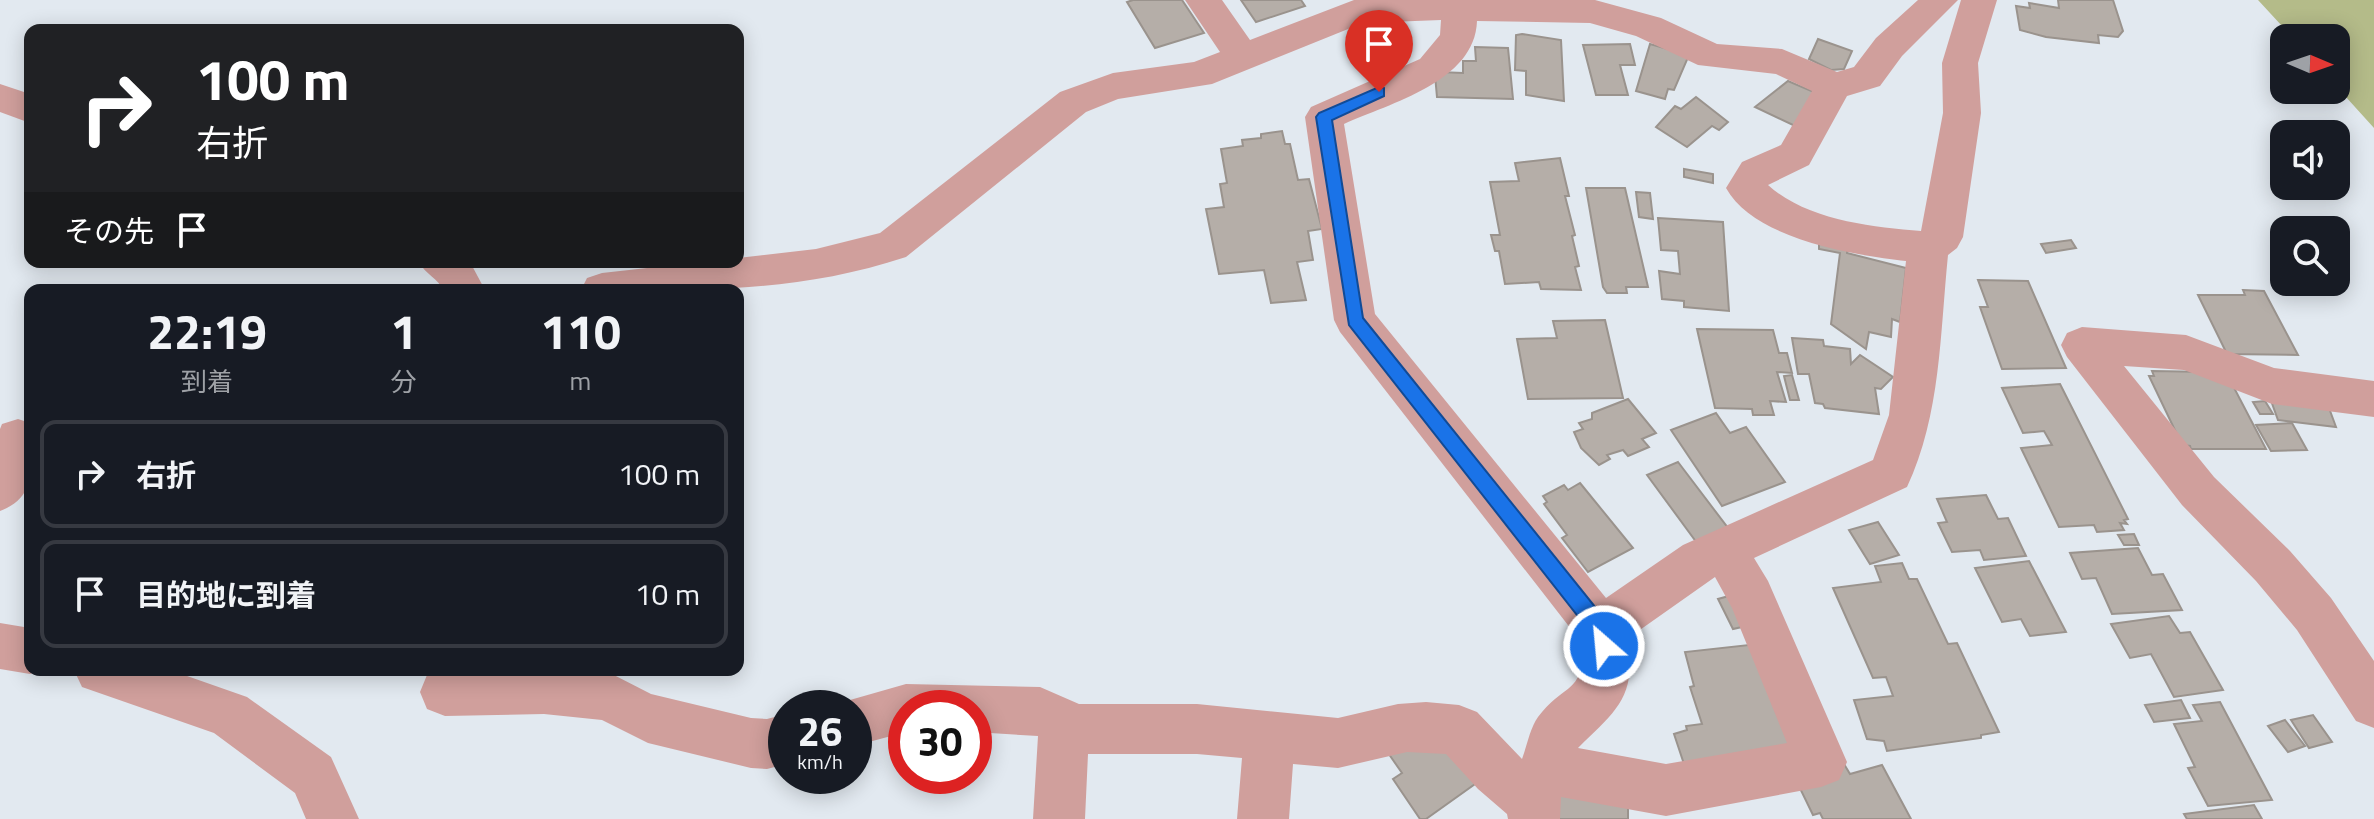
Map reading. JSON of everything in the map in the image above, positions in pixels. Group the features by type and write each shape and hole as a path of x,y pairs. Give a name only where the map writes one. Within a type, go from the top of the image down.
{"street":[{"path":"1203,0 1243,58"},
{"path":"653,284 816,265 892,246 1073,102 1113,86 1199,75 1358,11 1402,7 1587,6 1648,27 1711,56 1782,62 1834,86 1867,77 1889,47 1940,0"},
{"path":"1834,86 1795,155 1756,172 1746,188 1763,204 1799,221 1878,240 1928,247 1943,237 1962,113 1960,63 1979,0"},
{"path":"1474,6 1458,38 1433,68 1324,117 1355,320 1601,629 1607,663 1601,692 1556,735 1537,796"},
{"path":"0,98 24,107"},
{"path":"1601,629 1700,560 1891,473 1911,415 1928,247"},
{"path":"448,268 458,275 462,284"},
{"path":"2374,399 2272,386 2186,353 2082,345 2198,491 2273,566 2314,614 2374,704"},
{"path":"0,491 20,465 16,439"},
{"path":"992,709 1040,711 1076,729 1197,729 1338,743 1360,741 1408,727 1459,730 1496,771 1537,796 1666,790 1821,762 1751,597 1725,550"},
{"path":"0,646 24,650"},
{"path":"117,676 229,714 313,775 333,819"},
{"path":"445,692 544,690 610,697 648,718 751,743 768,744"},
{"path":"1059,819 1064,725"},
{"path":"1263,818 1270,736"}],"green space":[{"path":"2258,0 2374,0 2374,128 2350,101 2350,24 2280,24"}],"building":[{"path":"1182,0 1204,33 1155,48 1127,2"},
{"path":"1241,0 1301,0 1305,6 1256,22"},
{"path":"2058,0 2113,0 2123,31 2118,37 2098,35 2099,43 2046,37 2020,30 2016,6 2030,8 2029,3 2059,8"},
{"path":"1516,35 1561,40 1564,101 1526,95 1526,71 1515,70"},
{"path":"1818,39 1852,51 1844,69 1831,70 1809,59"},
{"path":"1630,44 1635,65 1620,65 1628,95 1596,95 1583,45"},
{"path":"1650,44 1689,55 1674,90 1668,89 1665,99 1636,91"},
{"path":"1475,47 1508,48 1513,99 1437,97 1435,75 1439,72 1463,73 1463,61 1476,61"},
{"path":"1788,81 1814,92 1795,126 1755,107"},
{"path":"1696,97 1728,122 1719,130 1712,126 1687,147 1656,127 1675,106 1681,109"},
{"path":"1282,131 1285,144 1290,144 1298,180 1309,179 1322,229 1308,231 1313,260 1297,262 1306,300 1271,303 1264,270 1219,274 1206,209 1224,207 1220,184 1227,183 1221,149 1243,146 1242,140"},
{"path":"1560,158 1569,196 1565,196 1575,235 1572,236 1579,266 1575,267 1581,290 1541,289 1539,282 1505,284 1499,251 1495,251 1491,235 1500,235 1490,182 1519,181 1515,163"},
{"path":"1684,169 1713,174 1713,183 1684,177"},
{"path":"1586,188 1625,188 1648,287 1626,287 1627,293 1607,293 1603,287"},
{"path":"1636,192 1650,193 1653,219 1639,217"},
{"path":"1658,218 1723,222 1729,311 1684,307 1684,301 1662,299 1659,271 1680,274 1678,251 1661,250"},
{"path":"1819,231 1848,237 1847,253 1906,268 1900,322 1892,319 1891,337 1869,332 1866,349 1831,324 1840,253 1819,249"},
{"path":"2071,240 2076,248 2046,253 2041,244"},
{"path":"1978,280 2028,281 2066,368 2002,369 1980,307 1988,307"},
{"path":"2243,290 2264,291 2298,355 2227,354 2198,295 2245,295"},
{"path":"1605,320 1623,398 1528,399 1517,339 1557,338 1553,321"},
{"path":"1697,329 1773,330 1779,353 1787,353 1792,373 1777,372 1786,402 1770,401 1774,415 1753,415 1752,409 1715,408"},
{"path":"1792,338 1823,340 1824,346 1850,349 1851,364 1860,355 1893,377 1881,389 1875,388 1879,414 1825,408 1823,404 1815,403 1809,374 1798,374"},
{"path":"2152,371 2210,372 2230,380 2266,449 2191,449 2182,445 2149,376 2154,376"},
{"path":"1792,375 1799,400 1790,400 1784,376"},
{"path":"2060,384 2128,519 2124,520 2127,524 2120,523 2124,530 2097,532 2094,525 2059,527 2021,448 2052,445 2044,431 2023,433 2002,388"},
{"path":"2269,395 2326,400 2336,427 2278,420"},
{"path":"1628,399 1656,433 1642,439 1649,447 1628,456 1623,450 1607,455 1610,459 1599,465 1581,448 1574,432 1583,429 1579,423 1592,419 1592,413"},
{"path":"2265,401 2273,414 2260,414 2253,402"},
{"path":"1716,413 1730,433 1746,427 1785,482 1722,506 1671,430"},
{"path":"2292,423 2307,450 2271,451 2256,425"},
{"path":"1678,462 1728,528 1697,543 1647,475"},
{"path":"1580,483 1633,548 1588,572 1562,538 1567,535 1544,504 1547,502 1543,496 1564,485 1568,490"},
{"path":"1986,495 1998,519 2008,518 2026,556 1984,560 1980,550 1952,552 1938,523 1947,522 1937,499"},
{"path":"1878,522 1899,555 1870,564 1849,530"},
{"path":"2134,534 2139,545 2124,545 2118,535"},
{"path":"2138,548 2152,575 2163,574 2182,610 2112,614 2096,578 2082,579 2070,553"},
{"path":"2029,561 2066,632 2030,636 2021,619 2002,622 1975,568"},
{"path":"1902,563 1909,579 1917,579 1948,644 1957,643 1999,732 1981,735 1981,738 1887,751 1884,741 1867,739 1854,700 1893,696 1886,677 1873,678 1833,588 1881,582 1875,566"},
{"path":"1740,593 1755,624 1733,629 1718,599"},
{"path":"2169,616 2180,633 2190,632 2223,690 2174,697 2151,654 2130,658 2111,624"},
{"path":"1758,644 1804,758 1687,773 1674,734 1687,730 1686,726 1702,724 1690,687 1694,686 1685,652"},
{"path":"2181,700 2190,718 2154,722 2145,705"},
{"path":"2220,702 2272,800 2208,806 2188,768 2195,767 2174,724 2202,721 2193,705"},
{"path":"2313,715 2332,742 2309,748 2291,720"},
{"path":"2285,720 2305,746 2288,752 2268,726"},
{"path":"1445,745 1475,784 1426,819 1420,819 1393,779 1402,773 1384,747"},
{"path":"1844,764 1850,774 1882,765 1911,819 1823,819 1820,813 1813,815 1794,776"},
{"path":"1558,793 1628,793 1628,819 1556,819"},
{"path":"2254,805 2262,819 2187,819 2184,814"}],"route":[{"path":"1379,92 1324,117 1355,320 1601,629 1604,646"}]}
